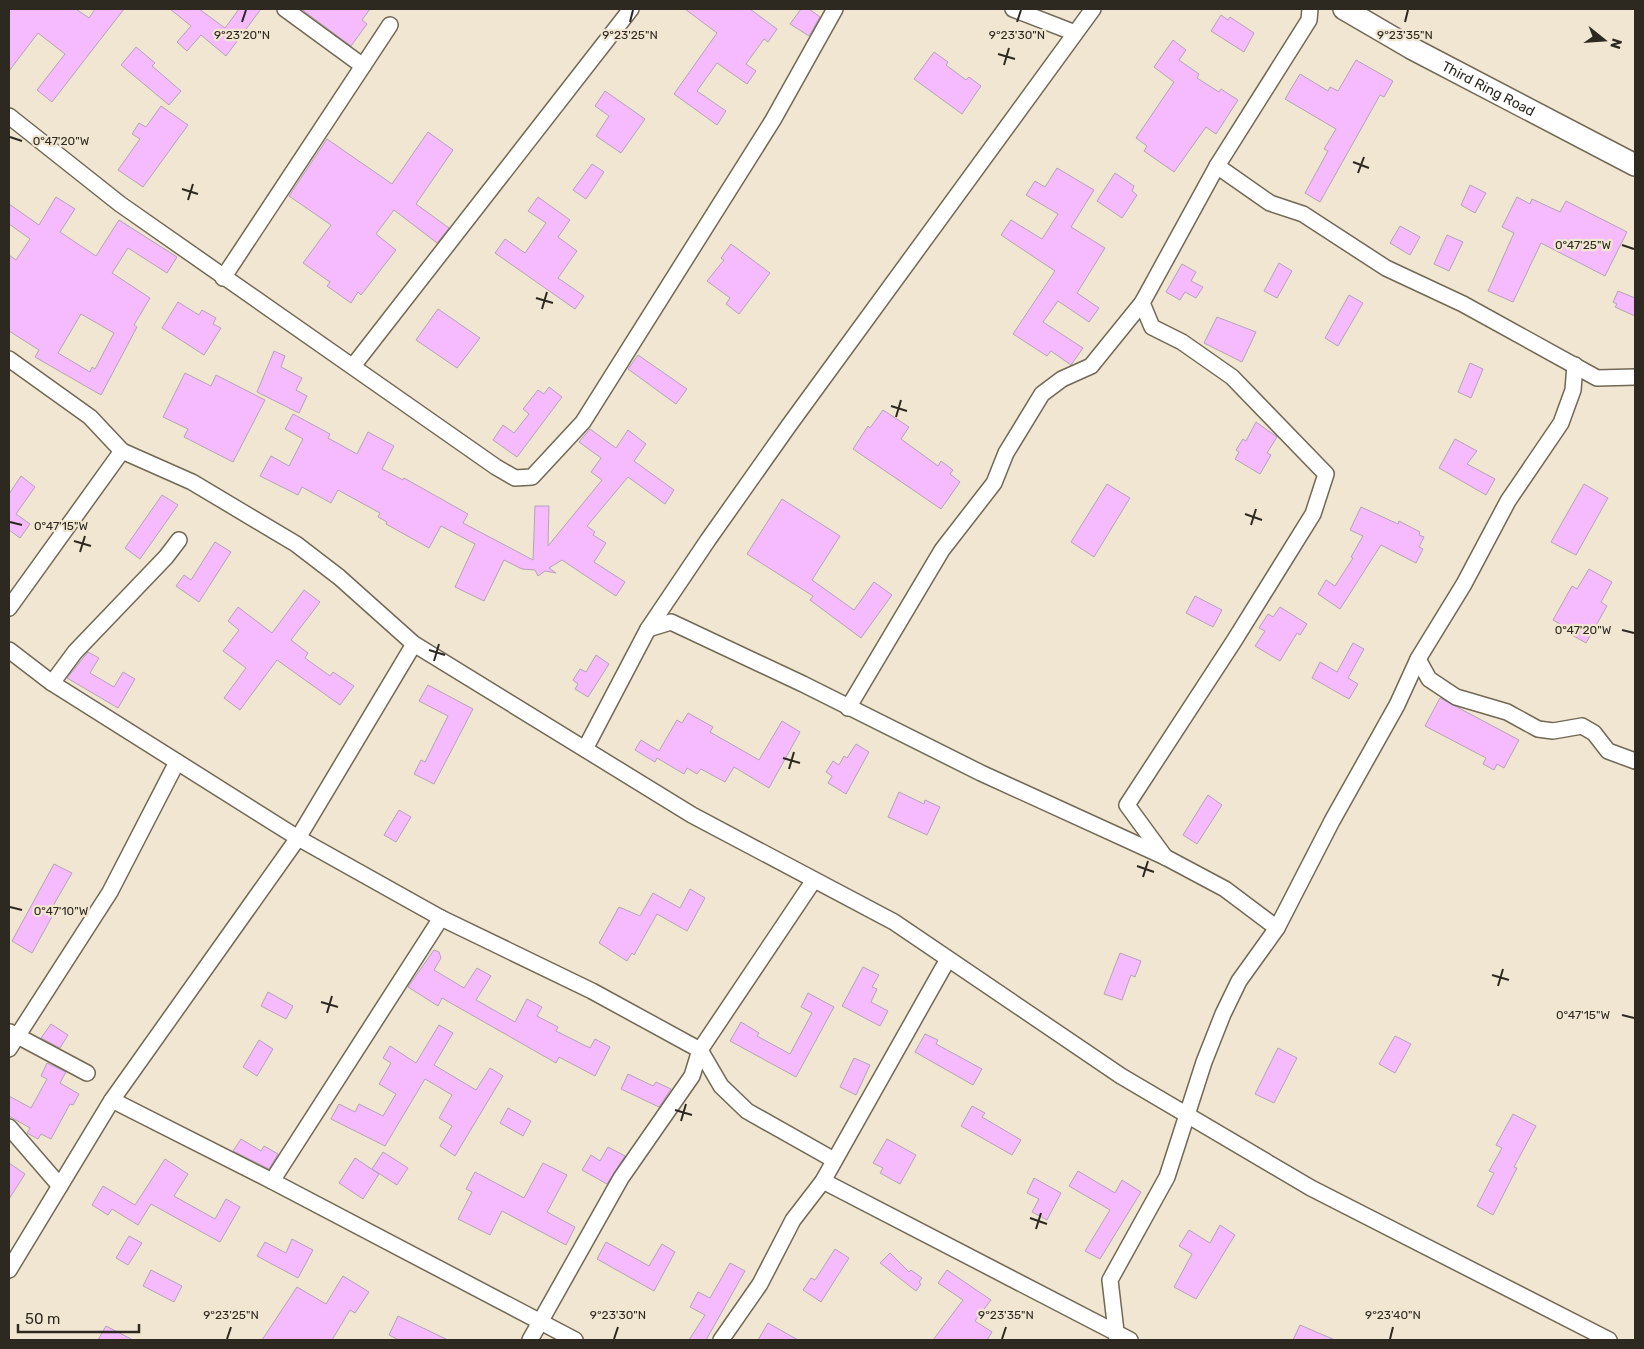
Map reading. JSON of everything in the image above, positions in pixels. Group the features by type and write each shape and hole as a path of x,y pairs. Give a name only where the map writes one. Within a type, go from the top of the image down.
{"street":[{"path":"286,9 363,66"},
{"path":"353,366 632,9"},
{"path":"9,116 120,204 223,278 353,366 508,475 515,478 532,477 583,422 773,120 835,9"},
{"path":"1013,9 1075,33"},
{"path":"585,749 648,629 790,424 1093,9"},
{"path":"848,708 942,550 994,483 1006,453 1042,394 1062,379 1091,366 1142,303 1217,166 1309,20 1310,9"},
{"name":"Third Ring Road","path":"1344,9 1411,48 1635,165"},
{"path":"223,278 390,25"},
{"path":"1217,166 1270,203 1303,214 1386,268 1463,304 1597,378 1635,378"},
{"path":"1142,303 1152,327 1182,342 1232,377 1326,474 1313,514 1234,641 1127,805 1165,857"},
{"path":"9,359 90,417 122,450 192,482 296,544 339,577 414,644 692,815 894,922 1121,1076 1311,1188 1609,1340"},
{"path":"1116,1336 1110,1280 1167,1177 1204,1062 1223,1014 1239,981 1277,928 1332,821 1397,705 1418,659 1464,584 1508,501 1561,423 1574,390 1575,365"},
{"path":"9,608 122,450"},
{"path":"52,683 75,652 166,557 179,540"},
{"path":"648,629 670,622 981,773 1165,857 1225,889 1277,928"},
{"path":"9,1270 112,1100 298,838 414,644"},
{"path":"9,650 52,683 298,838 441,918 592,991 700,1050 721,1086 747,1111 834,1160"},
{"path":"1418,659 1429,679 1456,697 1507,712 1538,729 1554,732 1582,726 1594,733 1608,751 1635,761"},
{"path":"9,1049 14,1033 110,892 177,762"},
{"path":"530,1340 621,1178 692,1076 700,1050 814,880"},
{"path":"272,1181 441,918"},
{"path":"721,1340 760,1284 793,1220 823,1181 948,959"},
{"path":"14,1033 87,1073"},
{"path":"112,1100 272,1181 575,1340"},
{"path":"9,1127 60,1186"},
{"path":"823,1181 1116,1336 1130,1340"}],"building":[{"path":"9,9 76,9 89,18 95,9 124,9 52,102 37,90 65,54 38,33 9,71"},
{"path":"170,9 199,9 225,28 239,9 261,9 226,56 201,35 187,51 177,42 191,26"},
{"path":"301,9 370,9 362,20 367,24 351,46"},
{"path":"685,9 750,9 777,29 768,42 764,39 746,64 756,71 747,84 717,63 697,91 726,111 717,125 674,94 717,33"},
{"path":"801,9 809,9 820,17 809,36 790,24"},
{"path":"1221,15 1228,20 1230,17 1254,33 1244,52 1211,31"},
{"path":"1173,40 1186,50 1179,60 1199,74 1197,78 1219,92 1221,89 1238,100 1216,134 1206,127 1174,172 1144,151 1147,146 1136,138 1174,82 1154,67"},
{"path":"136,47 155,63 152,66 181,91 169,105 121,65"},
{"path":"934,52 948,62 946,65 966,80 969,77 981,86 962,114 914,79"},
{"path":"1356,60 1393,81 1384,97 1380,95 1320,202 1305,193 1328,151 1324,149 1336,129 1285,99 1300,74 1328,91 1330,87 1338,91"},
{"path":"605,91 645,119 621,153 596,136 609,116 595,106"},
{"path":"161,106 188,125 143,187 118,170 140,139 132,134 139,123 146,127"},
{"path":"428,132 453,150 416,204 449,228 437,243 394,210 376,234 396,250 361,295 358,292 351,303 327,286 330,282 303,263 331,225 289,196 327,139 392,184"},
{"path":"592,164 604,172 586,199 573,190"},
{"path":"1057,168 1094,190 1071,227 1105,248 1077,293 1099,308 1089,322 1058,301 1043,322 1083,348 1071,365 1051,351 1047,356 1013,334 1055,271 1001,235 1011,220 1042,239 1058,214 1026,195 1035,181 1045,187"},
{"path":"1115,173 1134,186 1132,191 1137,195 1122,218 1097,201"},
{"path":"1470,185 1486,193 1475,213 1461,205"},
{"path":"56,197 75,209 60,232 96,256 119,220 177,257 167,273 128,248 112,273 150,298 134,325 137,327 101,395 35,357 39,350 9,331 9,255 16,260 30,239 9,224 9,204 39,225","holes":["81,314 114,333 95,369 92,367 90,372 58,353"]},
{"path":"538,197 570,220 558,237 577,251 558,278 584,296 575,309 495,253 505,239 525,253 546,223 528,211"},
{"path":"1517,197 1530,204 1532,199 1560,212 1566,201 1627,232 1605,276 1541,243 1513,302 1488,291 1514,233 1502,227"},
{"path":"1400,226 1420,237 1410,255 1390,243"},
{"path":"1447,235 1463,242 1449,271 1434,264"},
{"path":"731,244 770,273 739,314 726,304 730,298 707,281 724,260 721,258"},
{"path":"1279,263 1292,271 1277,298 1264,291"},
{"path":"1182,264 1196,272 1191,281 1203,287 1196,298 1185,292 1180,300 1166,292"},
{"path":"1618,291 1635,298 1635,316 1615,307 1617,304 1613,302"},
{"path":"1349,295 1363,303 1338,346 1325,338"},
{"path":"178,302 199,315 202,310 216,318 213,324 221,328 204,355 162,328"},
{"path":"438,309 480,338 457,368 416,340"},
{"path":"1217,317 1256,332 1242,362 1204,343"},
{"path":"274,351 285,356 281,367 302,378 296,390 307,396 299,413 257,392"},
{"path":"638,355 687,389 676,404 628,369"},
{"path":"1470,363 1483,369 1471,398 1458,392"},
{"path":"185,373 211,386 216,375 265,400 233,462 184,437 188,429 163,417"},
{"path":"549,387 562,397 517,457 493,440 503,425 514,433 529,414 523,409 538,390 544,394"},
{"path":"883,410 909,427 901,439 938,466 941,461 953,470 950,474 960,482 941,509 853,449 868,426 870,428"},
{"path":"293,414 330,434 328,438 357,454 368,432 394,446 382,469 403,480 404,478 468,514 463,523 533,560 535,506 549,506 548,546 602,480 591,472 601,458 579,442 590,429 616,448 628,430 646,444 634,461 674,490 665,504 628,477 587,526 595,532 593,535 606,543 594,562 625,582 616,596 562,560 549,568 556,573 545,571 538,576 535,570 522,569 504,560 484,601 455,587 475,544 441,526 429,548 386,524 387,522 378,517 380,513 338,490 331,503 302,487 298,495 260,476 271,456 289,466 303,439 285,429"},
{"path":"1256,422 1277,437 1267,453 1271,455 1260,474 1235,459 1239,452 1236,450 1243,439 1246,441"},
{"path":"1455,439 1477,451 1467,464 1495,479 1486,495 1439,468"},
{"path":"21,476 35,487 16,514 30,524 20,538 9,530 9,494"},
{"path":"1107,484 1130,498 1094,557 1071,542"},
{"path":"1584,484 1608,498 1576,555 1551,542"},
{"path":"162,495 178,505 140,559 125,548"},
{"path":"782,499 840,536 812,580 854,610 874,582 892,595 861,638 810,600 813,596 747,554"},
{"path":"1361,507 1398,524 1399,521 1420,532 1419,535 1424,537 1419,547 1423,549 1416,563 1381,545 1340,609 1318,594 1326,580 1335,586 1353,558 1351,557 1363,536 1350,530"},
{"path":"215,542 231,552 199,602 176,586 184,575 191,580"},
{"path":"1589,569 1612,582 1601,602 1607,606 1586,643 1558,627 1560,624 1553,620 1572,586 1577,589"},
{"path":"304,590 320,602 291,640 308,653 305,658 330,676 333,672 354,686 340,705 277,660 240,710 224,698 246,668 223,651 239,630 228,621 238,607 272,633"},
{"path":"1195,596 1222,610 1213,627 1186,613"},
{"path":"1280,607 1307,624 1300,635 1297,633 1280,661 1255,646 1265,631 1259,628 1268,614 1273,617"},
{"path":"1353,643 1364,649 1348,678 1358,684 1349,699 1312,678 1320,662 1337,672"},
{"path":"88,652 99,658 90,673 114,687 123,672 135,679 118,708 67,678"},
{"path":"596,655 609,664 588,697 575,689 578,684 573,680 580,669 586,672"},
{"path":"428,685 473,709 434,784 414,774 421,760 425,762 448,716 419,701"},
{"path":"1440,698 1519,740 1504,768 1497,764 1494,770 1483,764 1486,758 1425,726"},
{"path":"688,713 713,727 710,732 759,760 782,721 800,732 769,788 734,767 725,782 701,769 697,774 687,768 684,774 657,758 655,762 635,750 641,740 659,751 677,720 682,723"},
{"path":"856,744 869,752 846,794 828,783 832,776 826,772 833,761 839,765 844,756 847,758"},
{"path":"899,792 924,804 925,800 940,807 927,835 888,817"},
{"path":"1208,795 1222,805 1197,844 1183,835"},
{"path":"399,810 411,817 396,842 384,835"},
{"path":"54,864 72,873 50,911 54,913 32,953 12,941"},
{"path":"690,889 705,898 687,931 657,914 634,955 632,953 627,961 599,943 619,907 640,916 653,893 680,908"},
{"path":"434,950 439,952 441,958 434,970 464,988 477,968 491,976 476,1000 515,1022 527,999 542,1007 537,1016 558,1027 556,1031 590,1048 595,1039 610,1047 595,1076 559,1057 556,1063 442,998 438,1006 408,987"},
{"path":"1120,953 1141,961 1135,977 1131,975 1122,1000 1104,994"},
{"path":"863,967 879,975 872,987 877,989 871,1002 888,1011 880,1026 842,1006"},
{"path":"268,992 293,1006 286,1019 261,1006"},
{"path":"808,993 834,1007 796,1077 730,1041 741,1022 759,1033 757,1036 790,1054 812,1013 801,1007"},
{"path":"51,1024 68,1035 60,1048 41,1038"},
{"path":"439,1025 453,1033 434,1065 476,1090 490,1068 503,1076 455,1156 440,1146 452,1126 439,1118 452,1095 425,1079 385,1146 331,1119 339,1104 355,1112 359,1104 383,1116 396,1094 379,1084 391,1063 383,1058 390,1046 416,1063"},
{"path":"925,1034 938,1040 936,1044 982,1069 973,1085 915,1052"},
{"path":"1395,1036 1411,1044 1395,1073 1379,1064"},
{"path":"259,1040 273,1049 257,1076 243,1067"},
{"path":"1278,1048 1297,1058 1274,1103 1255,1094"},
{"path":"854,1058 870,1065 856,1095 840,1087"},
{"path":"47,1063 66,1072 60,1083 79,1094 73,1105 70,1104 51,1139 41,1134 38,1139 27,1133 30,1128 9,1116 9,1096 31,1108 47,1079 41,1076"},
{"path":"628,1074 653,1086 656,1082 671,1089 659,1107 621,1089"},
{"path":"972,1106 985,1113 982,1117 1021,1140 1012,1155 961,1126"},
{"path":"508,1108 531,1121 523,1136 500,1123"},
{"path":"1513,1114 1536,1126 1514,1167 1517,1168 1493,1215 1477,1206 1494,1173 1489,1171 1502,1148 1496,1145"},
{"path":"241,1139 261,1151 264,1146 278,1154 269,1169 233,1151"},
{"path":"887,1139 916,1155 900,1184 880,1173 883,1168 873,1163"},
{"path":"608,1147 625,1156 607,1184 582,1170 591,1155 600,1161"},
{"path":"383,1152 408,1168 397,1185 372,1169"},
{"path":"355,1158 379,1174 363,1199 339,1183"},
{"path":"165,1159 188,1174 174,1196 215,1219 226,1199 240,1207 220,1242 151,1204 138,1225 112,1209 108,1215 92,1205 103,1186 135,1205"},
{"path":"9,1163 25,1174 9,1199"},
{"path":"543,1163 567,1175 547,1212 575,1227 566,1245 502,1211 490,1235 458,1219 472,1192 466,1189 475,1172 524,1198"},
{"path":"1078,1171 1115,1193 1122,1180 1141,1192 1100,1259 1085,1251 1110,1210 1069,1186"},
{"path":"1034,1178 1061,1193 1047,1220 1032,1212 1039,1199 1027,1193"},
{"path":"1220,1225 1235,1235 1196,1299 1174,1287 1192,1254 1179,1246 1189,1230 1210,1243"},
{"path":"129,1236 142,1243 128,1265 116,1258"},
{"path":"292,1239 313,1250 298,1278 257,1256 265,1242 286,1253"},
{"path":"606,1242 649,1266 662,1244 675,1252 654,1291 597,1259"},
{"path":"835,1249 849,1258 821,1302 803,1290 811,1278 815,1280"},
{"path":"890,1253 909,1272 911,1270 922,1278 919,1282 921,1284 916,1291 880,1263"},
{"path":"730,1263 745,1271 706,1340 689,1340 705,1315 690,1307 698,1292 710,1298"},
{"path":"151,1270 182,1286 174,1302 143,1286"},
{"path":"947,1270 991,1300 975,1321 992,1332 987,1340 933,1340 963,1300 938,1283"},
{"path":"343,1276 369,1292 355,1313 350,1310 332,1340 262,1340 297,1287 326,1304"},
{"path":"398,1316 448,1340 399,1340 389,1335"},
{"path":"768,1323 798,1340 758,1340"},
{"path":"1300,1325 1335,1340 1293,1340"},
{"path":"106,1326 133,1340 98,1340"}]}
